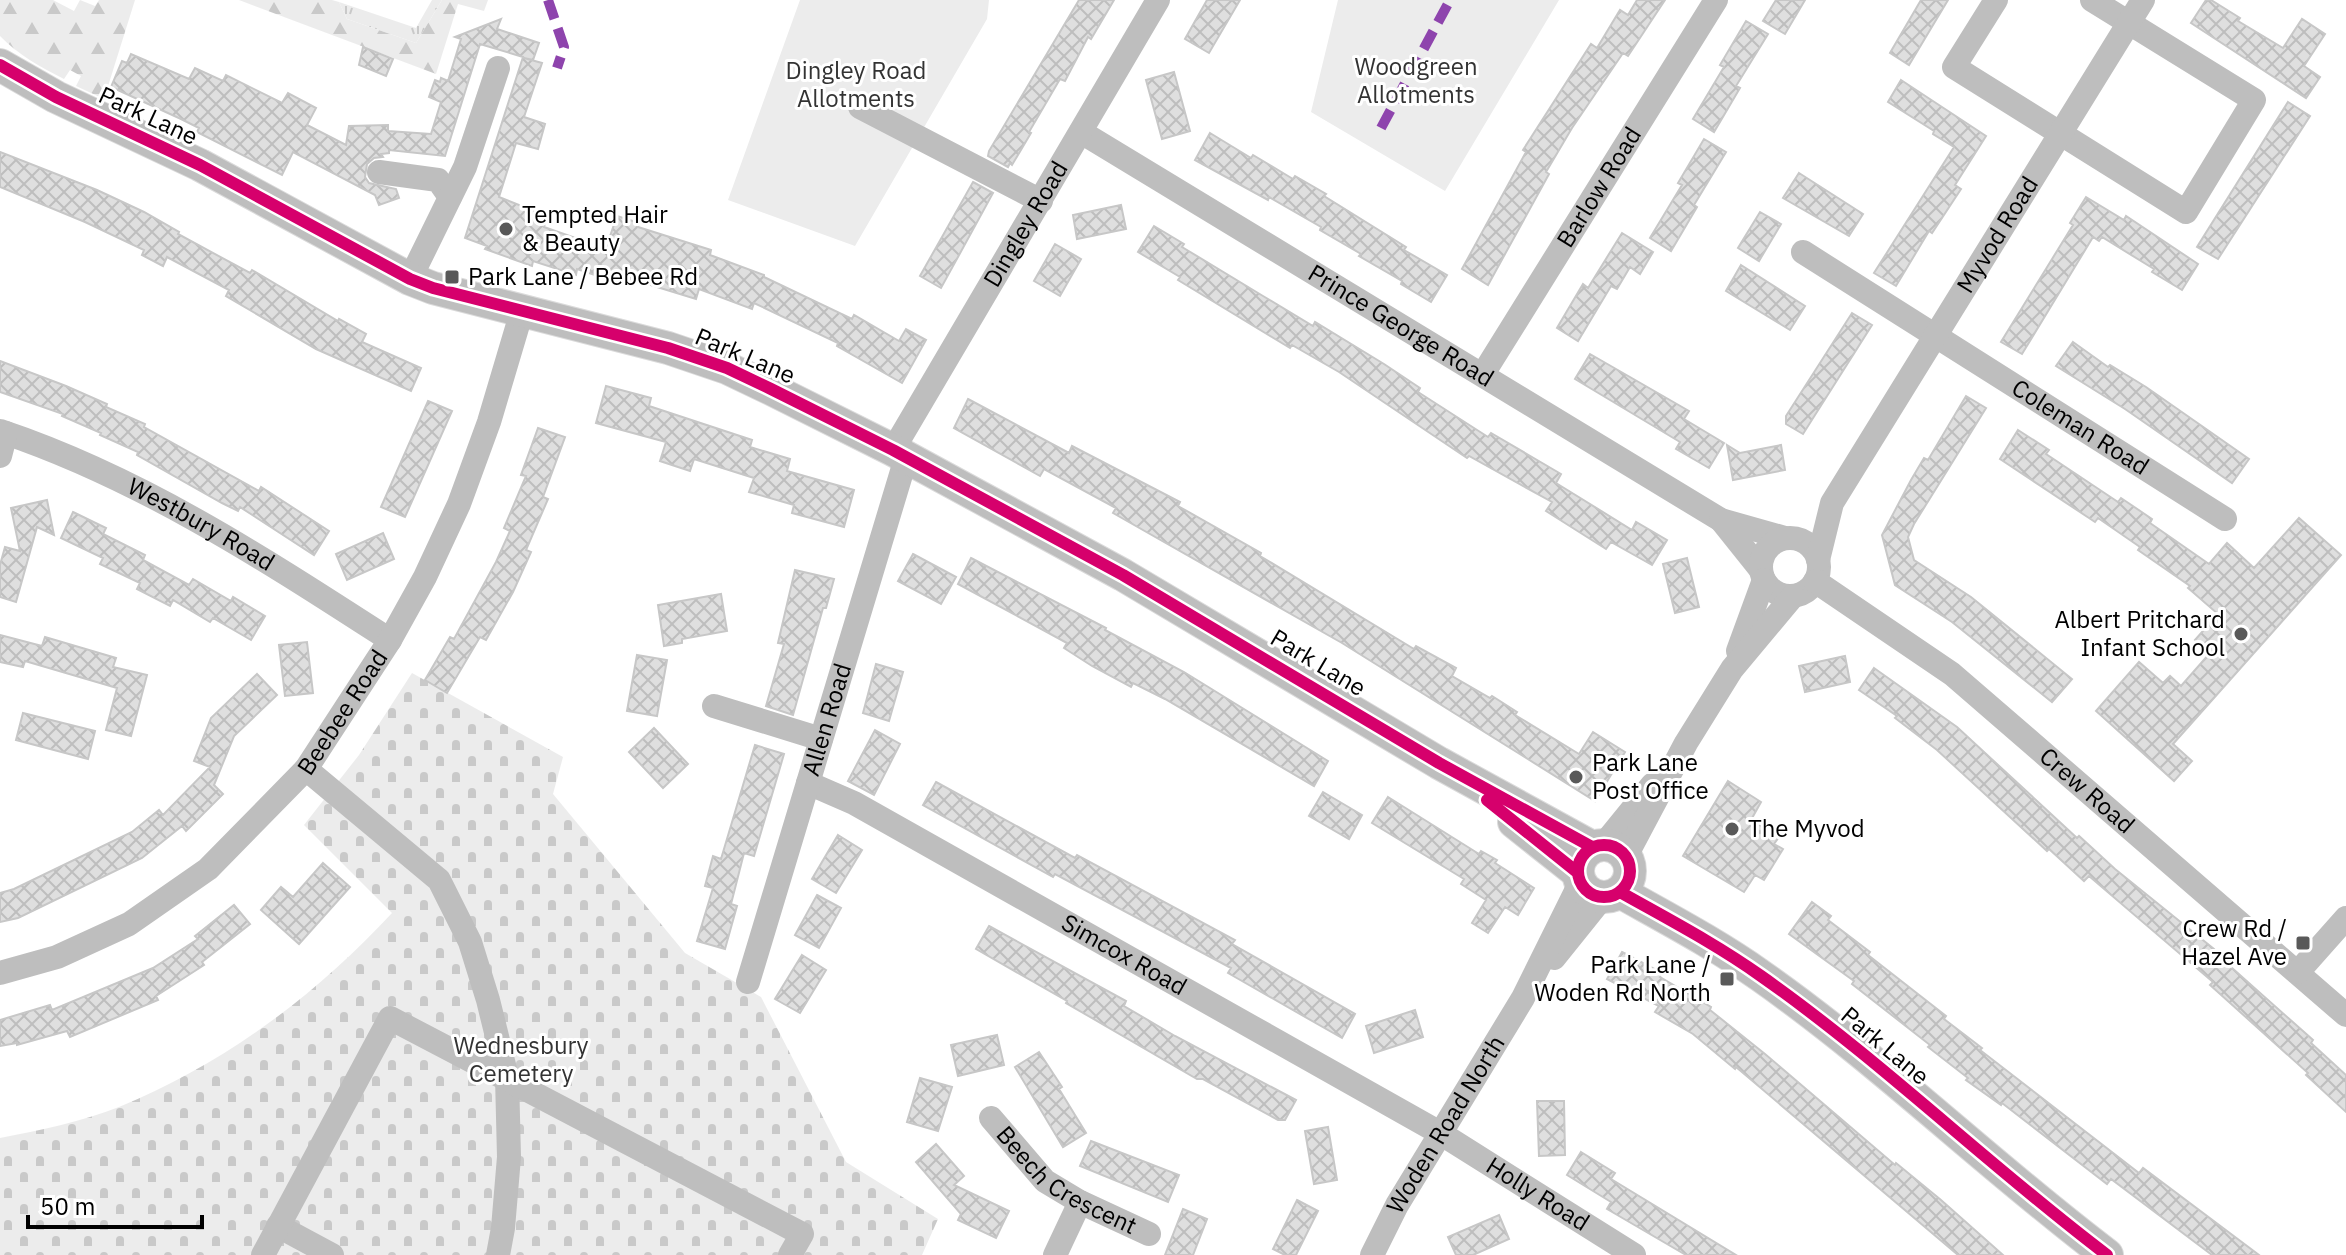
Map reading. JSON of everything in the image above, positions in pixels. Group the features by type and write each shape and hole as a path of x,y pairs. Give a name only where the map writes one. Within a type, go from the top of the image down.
{"main road":[{"name":"Park Lane","path":"0,65 56,97 254,193 410,279 433,288 668,348 727,368 900,454 1123,575 1439,763 1726,952 1821,1020 2039,1203 2107,1255"}],"street":[{"name":"Dingley Road","path":"900,454 1041,201 1158,0"},
{"name":"Barlow Road","path":"1483,374 1716,0"},
{"path":"1996,0 1954,67 2186,212 2254,100 2092,0"},
{"name":"Myvod Road","path":"1816,571 1832,503 2143,0"},
{"path":"410,279 465,167 498,68"},
{"path":"860,107 1041,201"},
{"name":"Prince George Road","path":"1081,132 1721,520 1788,538"},
{"path":"379,172 438,180 450,197"},
{"path":"1803,252 1935,335"},
{"name":"Beebee Road","path":"0,973 57,957 129,924 208,869 306,769 390,640 425,577 459,504 489,422 522,311"},
{"name":"Coleman Road","path":"1935,335 2225,519"},
{"name":"Westbury Road","path":"2,440 45,447 203,523 390,640"},
{"name":"Allen Road","path":"748,982 821,739 900,454"},
{"name":"Myvod Road","path":"1788,538 1832,503"},
{"name":"Prince George Road","path":"1721,520 1762,575"},
{"path":"1732,669 1762,575 1762,558 1767,549 1788,538 1810,546 1816,571 1802,593 1783,595 1772,590 1762,575"},
{"name":"Crew Road","path":"1816,571 1952,674 2346,1015"},
{"path":"1604,870 1732,669 1793,596"},
{"path":"714,706 821,739"},
{"path":"306,769 439,880 470,942 507,1080 509,1157 498,1255"},
{"name":"Simcox Road","path":"808,783 854,803 1440,1133"},
{"name":"Woden Road North","path":"1372,1255 1397,1205 1440,1133 1604,870"},
{"path":"2298,972 2346,918"},
{"path":"263,1255 390,1018 802,1234 790,1255"},
{"name":"Beech Crescent","path":"991,1118 1045,1181 1080,1202 1149,1234"},
{"name":"Holly Road","path":"1440,1133 1634,1255"},
{"path":"1055,1255 1080,1202"},
{"path":"278,1226 332,1255"}],"green space":[{"path":"0,0 53,0 74,11 80,0 95,6 99,0 135,0 104,99 76,86 81,76 70,70 64,79 7,43 0,36"},
{"path":"239,0 332,0 339,2 347,19 416,43 442,0 488,0 484,11 458,4 436,74"},
{"path":"432,0 442,0 416,43 347,19 339,2 416,28"},
{"name":"Dingley Road Allotments","path":"800,0 989,0 987,19 855,246 728,200"},
{"name":"Woodgreen Allotments","path":"1338,0 1559,0 1445,191 1311,112"},
{"name":"Wednesbury Cemetery","path":"412,673 563,757 553,794 685,953 761,997 846,1162 938,1219 922,1255 0,1255 0,1138 105,1112 158,1090 195,1070 231,1049 299,1000 392,913 304,825 359,755"}],"building":[{"path":"1079,0 1114,0 1091,39 1088,37 1065,81 1060,79 1031,133 1008,167 988,156 989,151"},
{"path":"1207,0 1240,0 1209,53 1185,39"},
{"path":"1637,0 1665,0 1628,56 1623,53 1572,128 1488,285 1462,269 1526,152 1523,150 1591,44 1597,48 1620,10 1628,15"},
{"path":"1776,0 1805,0 1785,34 1763,21"},
{"path":"1921,0 1948,0 1909,65 1890,53"},
{"path":"2206,0 2240,18 2238,21 2283,48 2302,19 2325,34 2304,66 2320,77 2306,98 2191,23"},
{"path":"501,19 497,29 539,43 533,60 524,58 542,63 524,117 545,124 538,149 516,143 499,197 547,216 544,227 601,247 604,237 609,239 617,216 639,223 638,227 711,250 710,255 764,275 852,319 854,315 899,341 906,329 926,340 902,383 837,346 838,343 754,303 752,309 699,289 696,299 631,279 628,286 577,269 576,275 533,261 532,266 485,249 487,246 465,238 523,57 480,44 445,156 389,150 389,153 381,154 383,157 374,158 367,164 365,177 369,183 396,189 399,198 379,205 375,195 293,152 282,175 197,132 199,128 111,87 122,61 127,63 131,54 189,79 195,68 223,81 226,75 282,103 288,93 316,108 307,125 346,145 349,126 388,125 388,131 431,134 441,102 429,97 435,80 440,82 441,78 448,81 461,39 455,37"},
{"path":"1746,21 1768,34 1736,86 1740,88 1714,132 1693,119 1724,67 1720,65"},
{"path":"363,47 393,59 386,76 359,65"},
{"path":"1174,72 1190,131 1162,139 1146,80"},
{"path":"1901,80 1986,136 1955,185 1961,189 1932,233 1929,231 1896,286 1874,273 1954,147 1888,102"},
{"path":"2288,102 2310,116 2218,259 2197,247"},
{"path":"1210,133 1251,158 1253,155 1326,194 1324,196 1406,247 1404,250 1447,275 1431,302 1320,230 1321,227 1195,160"},
{"path":"1704,139 1726,152 1671,251 1650,238 1682,185 1678,183"},
{"path":"0,152 144,212 178,234 250,273 252,270 366,334 362,342 421,368 411,391 316,349 226,296 229,290 167,257 163,266 142,255 144,250 0,187"},
{"path":"1799,173 1863,214 1849,236 1783,198"},
{"path":"973,182 993,193 941,288 920,276"},
{"path":"2086,197 2124,220 2126,216 2198,264 2182,290 2102,237 2099,241 2093,237 2022,354 2001,342 2073,225 2070,223"},
{"path":"1121,205 1126,229 1077,239 1073,215"},
{"path":"1760,212 1781,224 1759,261 1738,248"},
{"path":"1154,226 1184,244 1182,247 1313,326 1315,322 1384,364 1420,388 1418,392 1488,437 1491,433 1561,474 1556,483 1632,530 1636,522 1667,540 1652,565 1611,542 1606,549 1546,511 1552,502 1469,456 1467,458 1339,372 1292,345 1290,348 1178,280 1180,277 1138,252"},
{"path":"1622,233 1653,252 1640,274 1630,267 1617,289 1611,286 1578,341 1557,328 1583,284 1588,288"},
{"path":"1055,244 1081,259 1060,296 1034,281"},
{"path":"1741,265 1805,306 1790,330 1726,291"},
{"path":"1852,313 1872,325 1803,434 1786,424 1786,416"},
{"path":"2073,342 2108,367 2110,365 2146,387 2249,459 2232,483 2056,366"},
{"path":"1590,354 1689,411 1684,419 1724,443 1709,468 1676,449 1680,442 1575,379"},
{"path":"0,361 107,404 106,407 145,424 144,427 259,491 261,487 329,531 314,555 240,507 238,511 222,503 137,455 138,452 63,414 0,392"},
{"path":"606,386 651,398 649,406 752,440 750,447 790,459 787,471 854,490 844,527 792,513 794,505 749,492 754,478 694,459 690,471 660,461 666,442 596,423"},
{"path":"1966,396 1986,408 1914,524 1908,537 1914,560 1971,597 2072,679 2052,702 1952,622 1895,585 1882,535 1924,458 1928,460"},
{"path":"968,399 1069,453 1072,446 1180,502 1178,506 1261,553 1260,556 1414,649 1416,646 1456,668 1452,676 1490,698 1492,696 1517,712 1515,715 1579,754 1593,732 1625,752 1595,801 1342,643 1113,513 1116,508 1044,469 1040,476 954,428"},
{"path":"428,401 452,411 405,517 381,507"},
{"path":"538,428 565,437 543,497 548,499 526,550 531,552 486,640 480,637 447,693 425,680 450,637 454,639 510,531 504,528 526,476 521,475"},
{"path":"2018,430 2049,450 2046,454 2118,502 2121,498 2152,519 2150,523 2209,564 2227,543 2254,568 2299,518 2341,555 2173,744 2192,761 2174,781 2096,711 2139,662 2163,683 2170,676 2181,686 2210,653 2195,640 2218,614 2188,588 2190,586 2138,550 2140,547 2098,518 2095,522 2000,459"},
{"path":"1727,445 1740,453 1781,445 1785,470 1733,480"},
{"path":"47,500 54,535 37,527 16,602 0,597 0,565 5,547 20,551 11,508"},
{"path":"73,512 106,528 103,534 145,555 143,560 189,585 193,579 265,616 251,640 213,618 210,622 173,600 170,606 137,589 140,583 100,564 103,558 61,538"},
{"path":"383,533 394,559 347,580 336,554"},
{"path":"913,554 956,577 941,604 898,581"},
{"path":"971,558 1184,672 1328,761 1314,786 1165,699 1133,683 1131,687 1092,666 1064,648 1067,643 958,584"},
{"path":"1687,558 1699,607 1675,613 1663,564"},
{"path":"795,570 834,579 793,715 766,706 784,644 778,643"},
{"path":"721,594 727,631 682,639 682,643 664,646 658,605"},
{"path":"0,635 42,646 45,637 116,658 113,667 147,675 131,736 106,730 117,688 25,661 23,667 0,662"},
{"path":"307,642 313,693 285,696 279,645"},
{"path":"637,655 667,660 657,716 627,711"},
{"path":"1845,656 1850,682 1805,692 1799,666"},
{"path":"876,664 903,672 889,721 863,713"},
{"path":"1874,668 1957,727 2077,838 2079,836 2214,949 2313,1040 2311,1043 2346,1075 2346,1112 2306,1075 2308,1073 2210,985 2213,982 2089,876 2084,881 2049,849 2047,851 1937,750 1895,718 1897,716 1859,690"},
{"path":"257,674 277,695 234,736 214,785 223,794 186,831 182,826 142,858 18,918 0,922 0,893 132,832 159,810 163,815 210,767 194,761 211,718"},
{"path":"23,713 95,731 88,759 16,740"},
{"path":"654,728 688,764 663,788 629,752"},
{"path":"875,730 900,744 874,795 848,781"},
{"path":"755,745 784,754 754,856 744,853 731,904 737,906 725,949 697,941 713,888 705,886 713,856 721,859"},
{"name":"The Myvod","path":"1728,781 1761,802 1751,820 1779,837 1774,844 1783,849 1764,880 1755,875 1744,892 1683,856"},
{"path":"936,782 1235,940 1232,944 1355,1014 1342,1038 1228,973 1231,968 1055,874 1053,877 923,805"},
{"path":"1323,792 1362,815 1349,839 1309,816"},
{"path":"1388,797 1479,854 1481,851 1497,860 1495,863 1534,888 1518,915 1505,907 1488,933 1472,923 1486,900 1461,884 1464,879 1372,823"},
{"path":"838,835 862,850 836,893 812,879"},
{"path":"323,863 350,887 299,944 261,910 281,887 293,897"},
{"path":"817,895 841,908 819,948 795,935"},
{"path":"1812,902 1831,916 1828,920 1870,952 1868,955 1946,1016 1944,1019 1982,1048 1980,1050 2139,1173 2143,1168 2259,1255 2212,1255 2111,1179 2107,1184 2002,1103 1966,1080 1968,1078 1928,1047 1930,1045 1852,984 1854,981 1789,934"},
{"path":"234,905 250,924 202,962 204,965 156,996 158,1000 70,1037 67,1031 17,1045 0,1046 0,1020 50,1005 52,1010 153,968 198,939 195,936"},
{"path":"989,926 1126,1001 1124,1006 1175,1036 1296,1100 1285,1120 1278,1120 1203,1079 1197,1079 976,949"},
{"path":"1622,952 1662,973 1660,977 1711,1007 1710,1010 1941,1200 2003,1255 1958,1255 1736,1067 1693,1034 1655,1012 1659,1006 1607,979"},
{"path":"802,955 826,970 800,1013 775,999"},
{"path":"1415,1010 1423,1037 1374,1053 1366,1026"},
{"path":"997,1035 1004,1065 958,1076 951,1045"},
{"path":"1039,1052 1086,1133 1063,1147 1015,1067"},
{"path":"920,1078 952,1087 938,1131 907,1122"},
{"path":"1537,1101 1564,1101 1565,1155 1539,1156"},
{"path":"1328,1127 1337,1180 1314,1184 1305,1131"},
{"path":"1091,1141 1179,1175 1168,1202 1080,1166"},
{"path":"936,1144 964,1176 954,1185 1009,1211 996,1238 958,1220 961,1214 916,1162"},
{"path":"1581,1152 1615,1173 1611,1179 1736,1255 1686,1255 1607,1209 1611,1202 1567,1175"},
{"path":"1297,1200 1318,1211 1296,1255 1285,1255 1273,1249"},
{"path":"1183,1209 1207,1219 1193,1255 1165,1255"},
{"path":"1499,1215 1509,1239 1473,1255 1456,1255 1448,1237"}],"marked path":[{"path":"548,0 564,47 557,68"},
{"path":"1381,128 1450,0"}],"cycle path":[{"path":"0,65 56,97 200,165 410,279 433,288 668,348 727,368 771,389 893,450 1123,575 1439,763 1592,847"},
{"path":"1487,800 1577,872"},
{"path":"1604,845 1623,852 1630,871 1623,890 1604,897 1585,890 1578,871 1585,852 1604,845"},
{"path":"1620,892 1727,953 1806,1009 2107,1255"}],"place":[{"name":"Tempted Hair & Beauty","path":"506,229"},
{"name":"Park Lane / Bebee Rd","path":"452,277"},
{"name":"Albert Pritchard Infant School","path":"2241,634"},
{"name":"Park Lane Post Office","path":"1576,777"},
{"name":"The Myvod","path":"1732,829"},
{"name":"Crew Rd / Hazel Ave","path":"2303,943"},
{"name":"Park Lane / Woden Rd North","path":"1727,979"}]}
